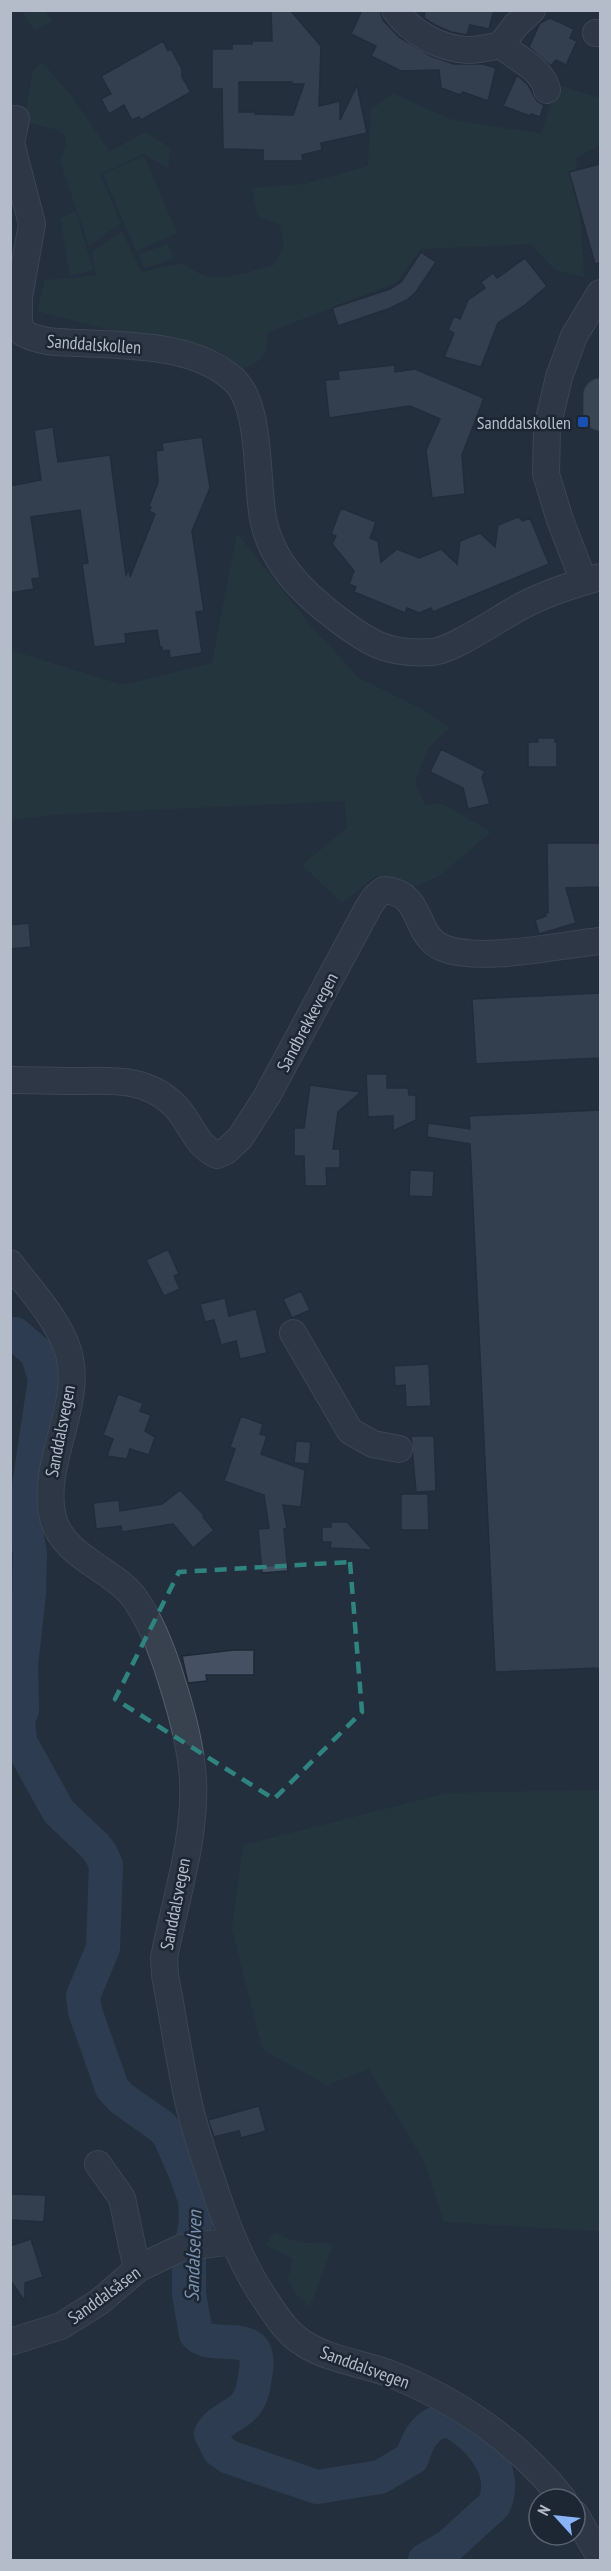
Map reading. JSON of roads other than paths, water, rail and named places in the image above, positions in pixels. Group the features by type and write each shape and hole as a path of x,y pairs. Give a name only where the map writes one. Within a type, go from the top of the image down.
{"main road":[{"path":"600,395 600,414"}],"street":[{"path":"395,10 403,21 418,33 439,43 468,50 501,45 516,25 532,10"},
{"path":"501,45 537,72 546,82 547,90"},
{"name":"Sanddalskollen","path":"16,119 11,143 27,185 32,225 19,297 19,322 24,333 43,341 130,346 186,355 214,365 236,381 248,402 254,428 263,519 273,549 288,575 310,598 367,641 396,652 434,652 477,633 519,607 558,588 592,580 560,520 546,474 547,428 559,377 574,336 600,292"},
{"name":"Sandbrekkevegen","path":"10,1080 126,1081 146,1085 163,1094 176,1106 198,1141 217,1155 226,1151 240,1138 267,1096 368,908 375,897 384,890 398,891 405,896 430,939 449,949 475,954 496,954 600,941"},
{"name":"Sanddalsvegen","path":"10,1263 53,1318 69,1354 71,1376 69,1396 50,1485 54,1521 59,1533 70,1546 124,1587 141,1608 160,1646 177,1698 186,1737 193,1781 192,1806 189,1838 164,1958 165,1975 188,2102 200,2145 233,2241 255,2285 284,2327 298,2339 329,2356 364,2365 418,2386 450,2403 500,2436 532,2463 553,2487"},
{"path":"293,1333 350,1431 373,1444 399,1449"},
{"path":"98,2164 122,2198 135,2260 139,2268"},
{"name":"Sanddalsåsen","path":"10,2342 61,2326 99,2302 139,2268 190,2247 233,2241"},
{"path":"587,2535 600,2557"}],"waterway":[{"name":"Sandalselven","path":"10,1335 15,1334 37,1353 45,1379 28,1492 21,1518 30,1553 29,1593 21,1665 22,1710 18,1720 20,1742 59,1812 95,1846 106,1865 103,1948 83,1996 85,2011 112,2088 121,2098 162,2127 169,2135 195,2200 196,2223 189,2256 189,2294 196,2334 204,2339 244,2344 252,2348 256,2356 252,2394 248,2401 240,2410 219,2424 211,2434 219,2450 229,2457 317,2487 380,2477 412,2458 424,2433 433,2425 447,2419 469,2434 488,2454 498,2479 498,2492 494,2505 449,2546 425,2560"}],"place":[{"name":"Sanddalskollen","path":"583,422"}]}
